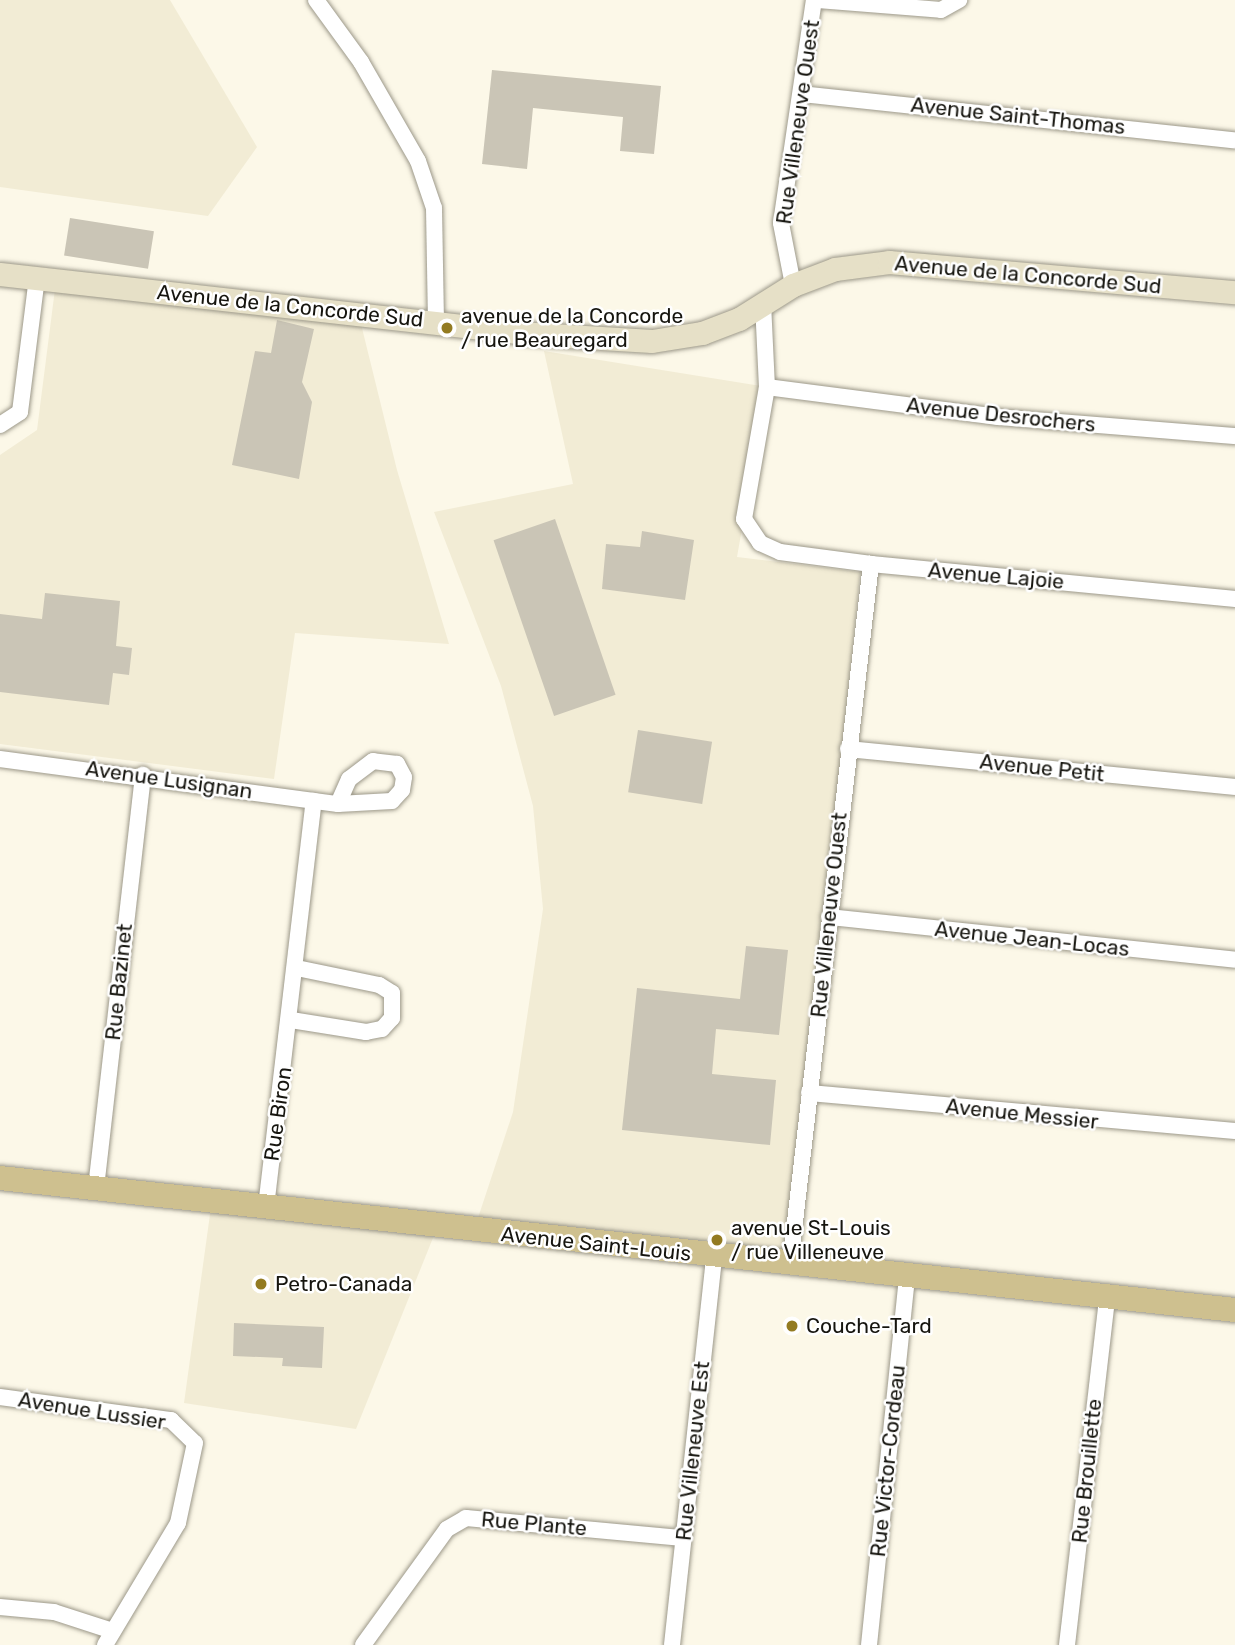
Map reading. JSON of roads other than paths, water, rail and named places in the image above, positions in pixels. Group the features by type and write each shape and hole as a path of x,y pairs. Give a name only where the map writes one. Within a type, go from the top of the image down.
{"main road":[{"name":"Avenue Saint-Louis","path":"0,1178 790,1265 1235,1310"}],"street":[{"path":"316,0 361,62 418,161 433,208 436,321"},
{"path":"816,0 941,10 960,0"},
{"name":"Rue Villeneuve Ouest","path":"793,285 781,223 816,0"},
{"name":"Avenue Saint-Thomas","path":"801,94 1235,140"},
{"name":"Avenue de la Concorde Sud","path":"0,274 534,334 652,341 702,332 738,319 793,285 835,269 889,262 1235,292"},
{"path":"0,425 20,412 37,278"},
{"path":"763,303 767,387"},
{"name":"Avenue Desrochers","path":"767,387 998,417 1235,436"},
{"name":"Avenue Lajoie","path":"767,387 744,519 760,543 780,552 871,564 1235,599"},
{"name":"Rue Villeneuve Ouest","path":"790,1265 871,564"},
{"name":"Avenue Petit","path":"848,749 1235,787"},
{"name":"Avenue Lusignan","path":"0,759 143,775 338,804"},
{"name":"Rue Bazinet","path":"96,1188 143,775"},
{"name":"Rue Biron","path":"266,1207 291,1020 314,801"},
{"name":"Avenue Jean-Locas","path":"829,917 1235,960"},
{"path":"291,1020 366,1032 382,1029 392,1018 392,993 379,985 297,968"},
{"name":"Avenue Messier","path":"809,1093 1235,1131"},
{"name":"Rue Villeneuve Est","path":"672,1645 714,1256"},
{"name":"Rue Victor-Cordeau","path":"869,1645 907,1277"},
{"name":"Rue Brouillette","path":"1067,1645 1107,1298"},
{"name":"Avenue Lussier","path":"0,1397 171,1420 183,1428 195,1443 178,1523 109,1638"},
{"name":"Rue Plante","path":"363,1645 447,1529 466,1518 683,1538"},
{"path":"0,1607 54,1612 109,1638"}],"place":[{"name":"avenue de la Concorde / rue Beauregard","path":"447,328"},
{"name":"avenue St-Louis / rue Villeneuve","path":"717,1240"},
{"name":"Petro-Canada","path":"261,1284"},
{"name":"Couche-Tard","path":"792,1326"}]}
